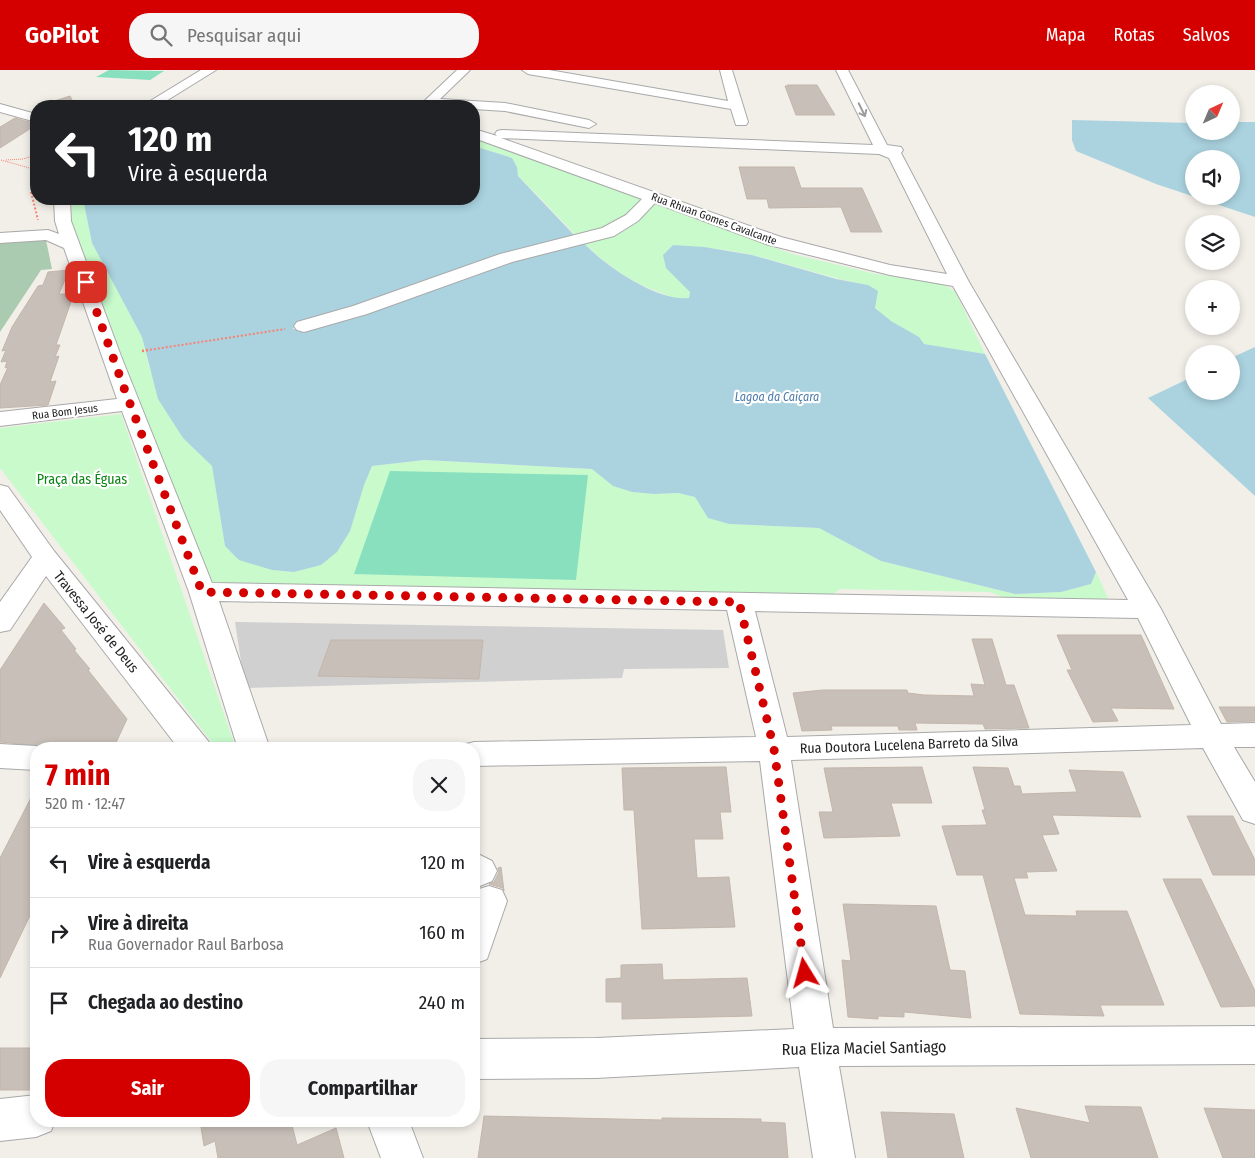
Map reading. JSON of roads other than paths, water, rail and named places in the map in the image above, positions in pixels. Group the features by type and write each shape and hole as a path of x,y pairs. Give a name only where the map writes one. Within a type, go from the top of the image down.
{"street":[{"path":"159,100 210,70"},
{"path":"431,100 464,70"},
{"path":"528,70 736,106"},
{"path":"726,70 748,145"},
{"path":"842,70 870,128 892,148 960,282 1147,609 1211,735 1255,811"},
{"path":"480,106 505,107 664,140"},
{"path":"2,109 30,116"},
{"path":"480,133 748,145 892,148"},
{"name":"Rua Rhuan Gomes Cavalcante","path":"480,135 776,241 890,270 960,282"},
{"path":"304,326 360,310 506,258 608,232 632,218 653,197"},
{"path":"62,205 63,221 202,592 252,742"},
{"path":"0,238 48,236 73,246"},
{"name":"Rua Bom Jesus","path":"0,419 130,404"},
{"name":"Travessa José de Deus","path":"0,492 45,557 191,742"},
{"path":"0,623 45,557"},
{"path":"202,592 1147,609"},
{"path":"739,602 774,749 816,1047 834,1158"},
{"name":"Rua Doutora Lucelena Barreto da Silva","path":"480,754 774,749 1255,735"},
{"path":"0,756 30,758"},
{"name":"Rua Eliza Maciel Santiago","path":"480,1059 596,1058 816,1047 1255,1045"},
{"path":"0,1120 30,1117"},
{"path":"390,1127 402,1158"}],"water":[{"path":"1072,120 1185,123 1185,140 1240,140 1240,122 1255,122 1255,217 1219,205 1240,205 1240,150 1185,150 1185,194 1156,184 1076,151 1072,140"},
{"name":"Lagoa da Caiçara","path":"480,148 512,158 517,167 518,176 576,237 294,326 293,329 307,329 509,260 582,241 603,260 631,280 646,288 676,298 689,298 690,292 666,268 663,255 673,245 704,247 752,255 836,279 868,285 878,291 875,308 891,321 919,337 924,344 985,354 1096,572 1091,584 1061,592 1015,594 881,561 819,528 729,524 708,518 695,497 678,493 654,494 632,492 613,486 592,469 424,460 372,466 350,531 337,552 321,565 294,572 272,570 239,560 225,546 212,466 183,438 158,399 142,337 92,243 84,205 480,205"},
{"path":"1255,347 1255,496 1148,398 1185,380 1185,400 1240,400 1240,354"}],"park label":[{"name":"Praça das Éguas","path":"82,479"}]}
